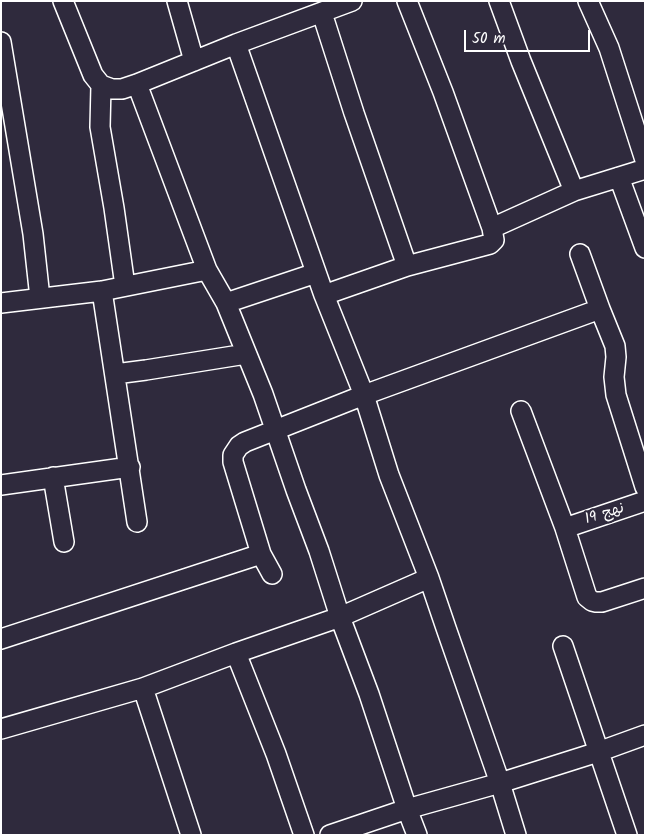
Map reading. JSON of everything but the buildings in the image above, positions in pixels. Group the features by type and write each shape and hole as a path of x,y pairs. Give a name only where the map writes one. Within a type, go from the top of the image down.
{"street":[{"path":"63,1 93,75 101,85 112,89 122,89 137,84 236,44 352,1"},
{"path":"177,1 194,61"},
{"path":"324,294 407,266 490,244 494,240 492,228 408,1"},
{"path":"498,1 574,191"},
{"path":"588,1 609,48 645,160"},
{"path":"322,13 354,113 407,266"},
{"path":"1,42 33,234 40,298"},
{"path":"236,44 324,294 364,395 389,475 429,578 500,783 516,835"},
{"path":"137,84 208,270 226,303 263,394 417,835"},
{"path":"101,85 100,127 125,286"},
{"path":"492,228 574,191 645,169"},
{"path":"619,177 645,248"},
{"path":"580,254 615,346 614,377 616,395 645,487"},
{"path":"1,303 102,291 208,270"},
{"path":"226,303 316,272"},
{"path":"102,291 138,522"},
{"path":"272,574 261,554 233,462 234,455 239,446 364,395 600,309"},
{"path":"116,374 246,354"},
{"path":"521,411 565,528 587,597 592,601 602,602 645,588"},
{"path":"1,485 130,466"},
{"path":"52,477 64,542"},
{"name":"نهج 19","path":"565,528 645,501"},
{"path":"1,639 261,554"},
{"path":"1,729 143,688 340,617 429,578"},
{"path":"563,646 627,835"},
{"path":"236,653 276,754 304,835"},
{"path":"143,688 191,835"},
{"path":"330,835 407,809 500,783 645,736"}]}
